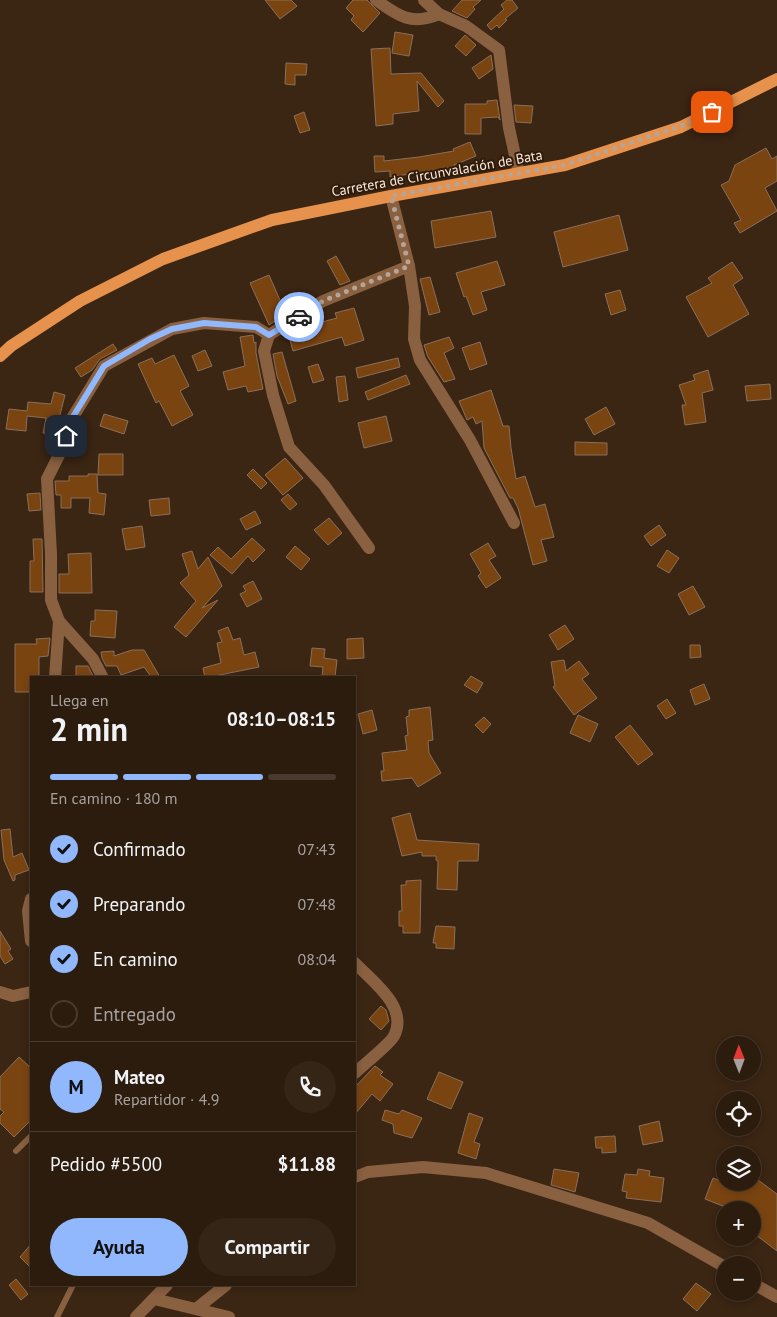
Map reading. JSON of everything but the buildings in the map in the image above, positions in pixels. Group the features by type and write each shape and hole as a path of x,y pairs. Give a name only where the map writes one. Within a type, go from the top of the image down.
{"main road":[{"name":"Carretera de Circunvalación de Bata","path":"0,356 11,346 80,301 163,259 272,220 391,196 565,165 681,126 777,79"}],"street":[{"path":"376,0 397,16 425,20 439,14"},
{"path":"424,0 439,14 466,26 499,50 509,128 519,174"},
{"path":"391,196 409,266 414,306 414,338 420,360 470,440 514,522"},
{"path":"369,548 324,485 289,447 273,395 264,351 269,335 323,301 409,266"},
{"path":"102,676 93,659 59,621 51,600 52,554 47,479 60,453 71,420 104,366 150,339 172,329 204,323 256,327 269,335"},
{"path":"55,676 59,621"},
{"path":"30,903 28,911 30,931"},
{"path":"356,965 388,995 398,1018 394,1036 356,1072"},
{"path":"0,992 13,996 30,992"},
{"path":"356,1177 368,1172 422,1167 486,1173 648,1223 716,1262"},
{"path":"136,1317 167,1286"},
{"path":"196,1309 225,1286"},
{"path":"761,1288 777,1297"},
{"path":"154,1299 229,1317"}],"lane":[{"path":"16,1151 30,1137"},
{"path":"57,1317 72,1286"}],"way so far":[{"path":"299,317 323,301 409,266 391,196 467,184 565,165 681,126 712,112"}],"route":[{"path":"66,436 71,420 104,366 150,339 172,329 204,323 256,327 269,335 299,317"}]}
